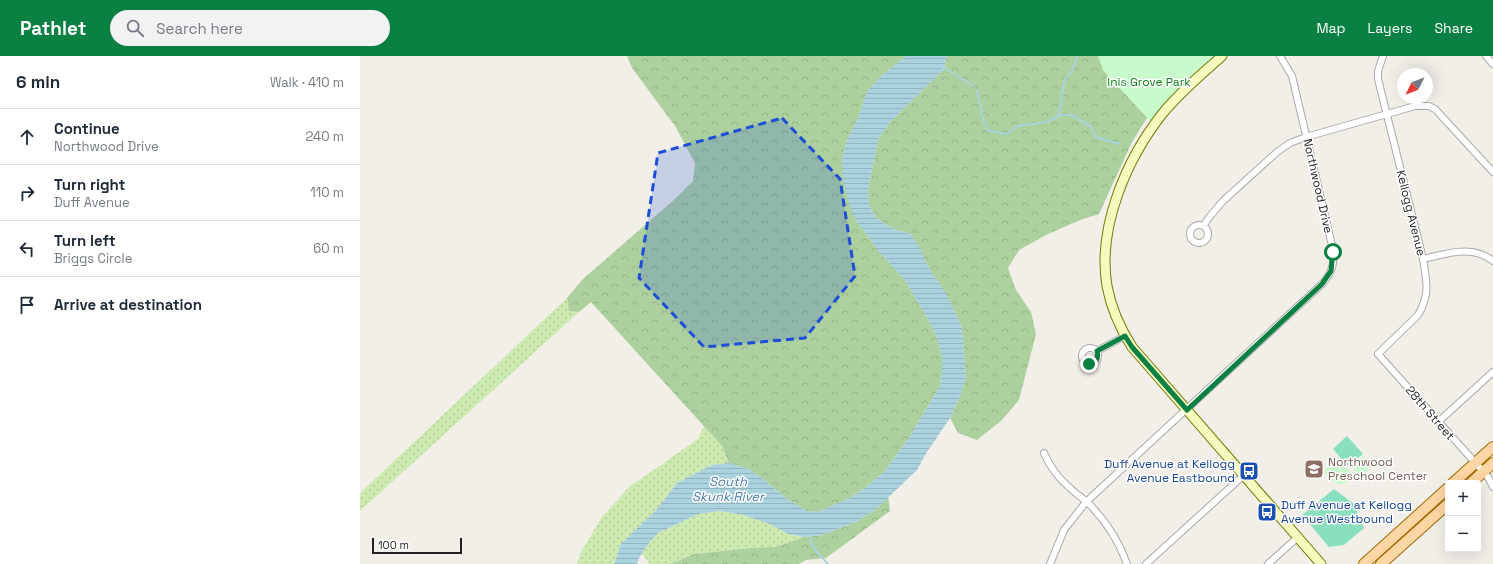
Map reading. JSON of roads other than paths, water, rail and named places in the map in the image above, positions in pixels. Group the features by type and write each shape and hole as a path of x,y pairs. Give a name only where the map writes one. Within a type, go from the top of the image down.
{"main road":[{"path":"1222,56 1183,92 1160,118 1147,134 1136,154 1117,195 1107,238 1105,271 1108,292 1113,311 1132,347 1321,564"},
{"path":"1456,480 1493,447"},
{"path":"1478,480 1488,476 1493,463"},
{"path":"1364,564 1445,491"},
{"path":"1381,564 1445,507"}],"street":[{"name":"Northwood Drive","path":"1050,564 1064,530 1086,502 1322,284 1331,271 1333,252 1292,76 1280,56"},
{"name":"Kellogg Avenue","path":"1378,354 1412,322 1422,308 1427,291 1423,259 1378,79 1378,71 1383,56"},
{"path":"1486,56 1493,64"},
{"path":"1203,226 1223,201 1277,152 1290,143 1306,137 1415,106 1429,106 1435,109 1493,172"},
{"path":"1423,259 1459,251 1470,251 1480,254 1493,261"},
{"path":"1097,351 1125,336"},
{"name":"28th Street","path":"1378,354 1475,464 1488,476 1493,487"},
{"path":"1438,422 1493,372"},
{"path":"1044,453 1049,465 1058,478 1092,507 1113,534 1127,564"},
{"path":"1146,564 1244,475"},
{"path":"1268,564 1298,537"}],"water":[{"name":"South Skunk River","path":"906,56 947,56 943,70 891,121 878,139 868,190 869,205 876,218 893,229 911,234 920,248 926,263 948,297 962,328 966,377 960,396 950,418 925,455 917,470 875,510 856,522 822,535 804,537 788,534 772,525 744,515 719,511 698,514 658,533 648,544 637,564 614,564 621,544 658,508 677,483 712,465 729,463 748,469 763,479 787,499 807,511 817,512 848,499 865,488 884,472 909,438 940,386 942,356 937,338 929,321 905,280 881,254 855,219 849,204 843,181 842,160 846,143 858,118 867,92 879,78"}],"waterway":[{"path":"977,91 983,119 988,131 1007,134 1017,126 1047,122 1058,116 1064,81 1073,69 1077,56"},
{"path":"942,69 945,68 973,86"},
{"path":"1058,116 1068,115 1075,117 1091,126 1095,137 1120,144"},
{"path":"813,534 810,541 816,551 828,564"}],"place":[{"name":"Northwood Preschool Center","path":"1314,469"},
{"name":"Duff Avenue at Kellogg Avenue Eastbound","path":"1249,471"},
{"name":"Duff Avenue at Kellogg Avenue Westbound","path":"1267,512"}],"park label":[{"name":"Inis Grove Park","path":"1149,82"}]}
